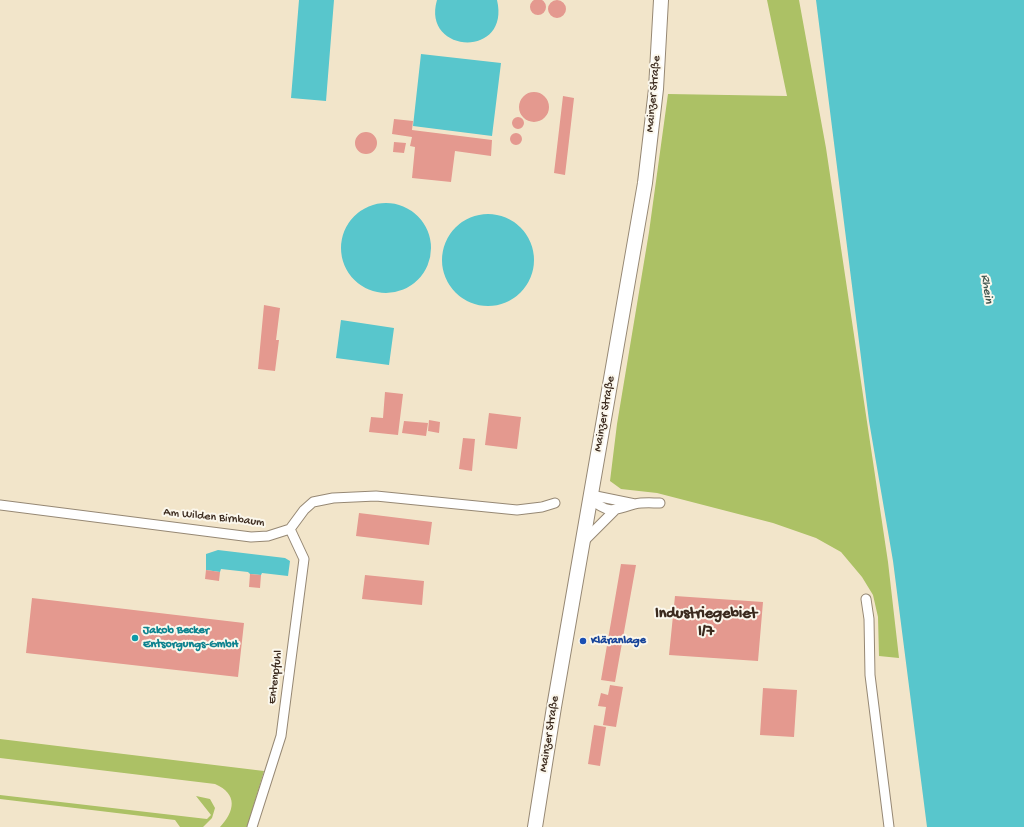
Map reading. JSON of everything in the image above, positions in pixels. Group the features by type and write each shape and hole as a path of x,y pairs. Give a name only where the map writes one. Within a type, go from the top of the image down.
{"main road":[{"name":"Mainzer Straße","path":"535,827 590,497 645,183 656,88 661,0"}],"street":[{"path":"290,529 304,510 313,502 333,498 376,496 517,510 542,507 555,503"},
{"path":"590,497 604,509 615,510 635,504"},
{"path":"590,497 635,504 660,503"},
{"name":"Am Wilden Birnbaum","path":"0,505 251,537 268,536 290,529"},
{"path":"582,544 615,510"},
{"name":"Entenpfuhl","path":"252,827 281,736 304,559 290,529"},
{"path":"866,600 869,619 870,675 889,827"}],"green space":[{"path":"767,0 799,0 826,148 888,562 899,658 879,656 878,617 873,595 862,577 841,552 816,538 773,523 657,493 621,489 610,481 617,424 649,232 668,94 787,96"},
{"path":"0,739 264,771 247,827 220,827 229,815 232,803 228,793 215,784 0,758"},
{"path":"0,795 207,819 211,815 196,796 210,799 215,808 212,818 203,827 180,827 175,820 0,799"}],"water":[{"path":"299,0 334,0 326,101 291,98"},
{"path":"437,0 497,0 498,19 491,32 480,40 466,42 453,39 442,31 436,18"},
{"name":"Rhein","path":"816,0 1024,0 1024,827 927,827 893,561 869,421"},
{"path":"421,54 501,63 492,136 413,126"},
{"path":"377,203 395,203 411,210 424,223 431,239 431,257 424,273 411,286 395,293 377,293 361,286 348,273 341,257 341,239 348,223 361,210"},
{"path":"488,214 505,218 520,228 530,243 534,260 530,277 520,292 505,302 488,306 471,302 456,292 446,277 442,260 446,243 456,228 471,218"},
{"path":"341,320 394,328 389,365 336,358"},
{"path":"218,550 285,558 290,561 288,576 262,573 261,575 250,574 248,572 221,569 220,572 206,570 206,554"}],"building":[{"path":"535,-1 541,-1 546,4 544,13 541,15 535,15 530,10 530,4"},
{"path":"557,0 563,3 566,9 563,15 557,18 551,15 548,9 551,3"},
{"path":"534,92 545,96 549,107 545,118 534,122 523,118 519,107 523,96"},
{"path":"563,96 574,98 565,175 554,173"},
{"path":"516,117 520,117 524,123 520,129 516,129 512,125 512,121"},
{"path":"394,119 413,121 412,130 492,140 491,156 455,151 451,182 412,178 415,147 410,146 412,137 392,134"},
{"path":"366,132 374,135 377,143 374,151 366,154 358,151 355,143 358,135"},
{"path":"514,133 518,133 522,139 518,145 514,145 510,141 510,137"},
{"path":"394,142 406,143 404,153 393,152"},
{"path":"264,305 280,308 276,340 279,340 275,371 258,369"},
{"path":"385,392 403,394 398,435 369,432 371,417 383,418"},
{"path":"489,413 521,417 517,449 485,445"},
{"path":"429,420 440,422 439,433 428,431"},
{"path":"404,421 428,423 426,436 402,433"},
{"path":"463,438 475,439 472,471 459,469"},
{"path":"359,513 432,522 429,545 356,536"},
{"path":"621,564 636,565 615,682 601,680"},
{"path":"206,570 220,572 219,581 205,579"},
{"path":"250,574 261,575 260,588 249,587"},
{"path":"365,575 424,581 422,605 362,599"},
{"path":"675,596 763,602 758,661 669,655"},
{"name":"Jakob Becker Entsorgungs-GmbH","path":"32,598 244,623 238,677 26,653"},
{"path":"610,685 623,687 616,727 603,725 606,707 598,706 601,693 608,695"},
{"path":"763,688 797,690 794,737 760,735"},
{"path":"594,725 606,727 600,766 588,764"}],"place":[{"name":"Jakob Becker Entsorgungs-GmbH","path":"135,638"},
{"name":"Kläranlage","path":"583,641"}],"district":[{"name":"Industriegebiet I/7","path":"706,624"}]}
